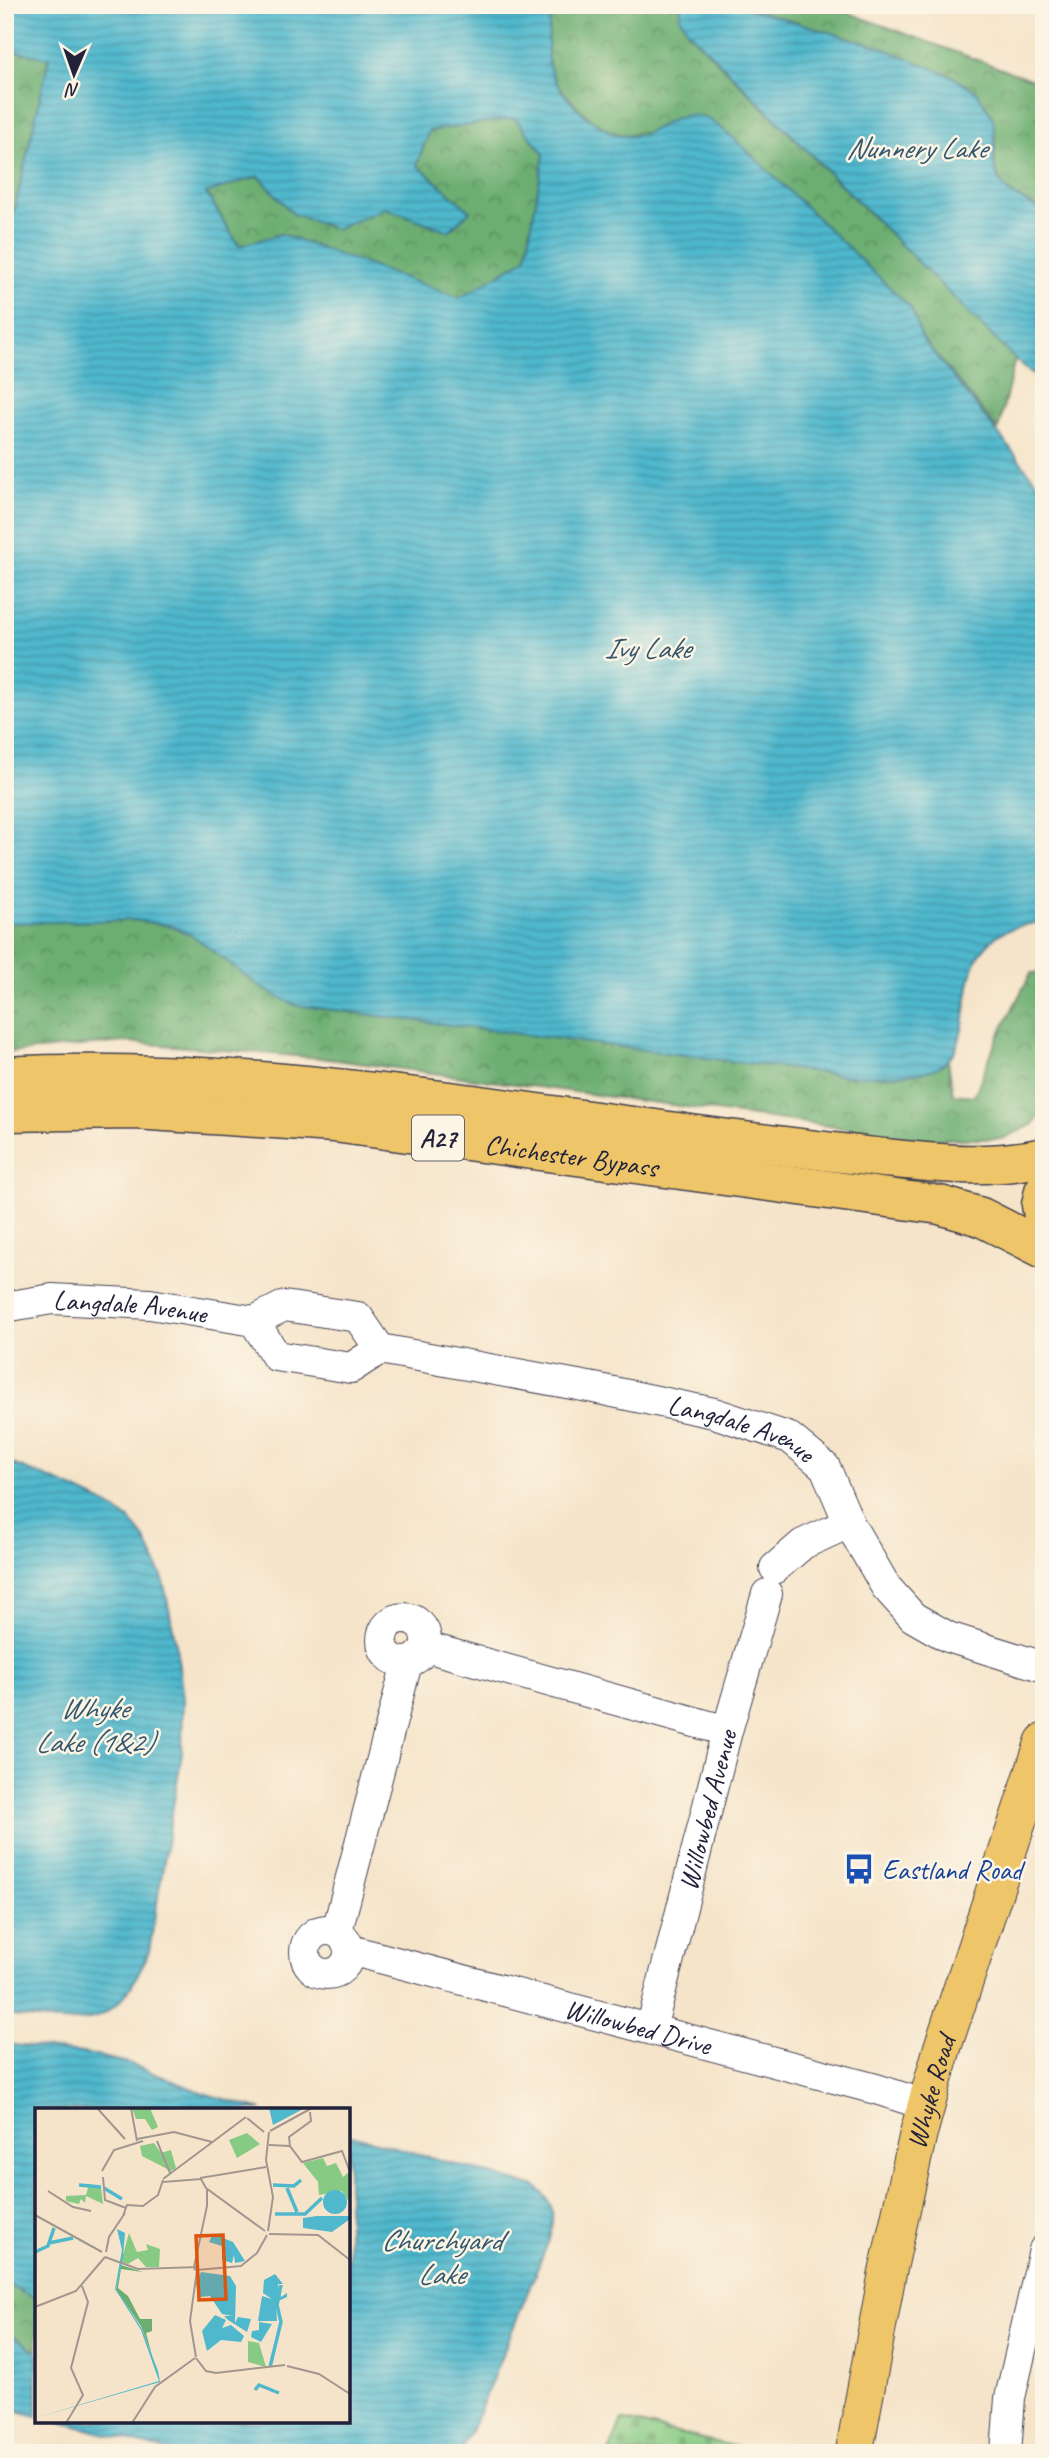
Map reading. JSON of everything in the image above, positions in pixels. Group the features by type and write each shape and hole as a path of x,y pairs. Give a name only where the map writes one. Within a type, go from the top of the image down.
{"highway":[{"name":"Chichester Bypass","path":"5,1076 117,1074 226,1078 332,1088 946,1164 1002,1165 1044,1157"},
{"name":"Chichester Bypass","path":"5,1112 135,1110 334,1123 940,1205 981,1217 1044,1249"},
{"path":"1044,1191 1041,1205 1044,1222"}],"main road":[{"name":"Whyke Road","path":"854,2453 887,2275 926,2105 1044,1742"}],"street":[{"name":"Langdale Avenue","path":"5,1307 52,1299 137,1303 254,1321"},
{"path":"284,1306 358,1317 380,1349 351,1368 276,1356 254,1321 284,1306"},
{"name":"Langdale Avenue","path":"380,1349 714,1413 790,1438 825,1467 849,1523 886,1587 913,1617 948,1637 1044,1667"},
{"name":"Willowbed Avenue","path":"651,2029 727,1731 771,1581 803,1544 849,1523"},
{"name":"Willowbed Drive","path":"727,1731 416,1655 343,1940 926,2105"},
{"path":"1006,2453 1010,2398 1044,2250"}],"green space":[{"path":"550,5 681,5 688,32 1015,359 998,430 922,338 911,308 675,118 646,133 632,135 607,130 584,113 561,89 551,71 547,51"},
{"path":"733,5 827,5 1044,84 1044,212 1014,195 1000,181 995,166 995,136 990,114 980,97 962,83 951,76 765,13"},
{"path":"5,49 49,57 14,212 5,212"},
{"path":"515,118 544,154 526,259 460,298 281,234 239,246 206,192 259,176 293,214 336,229 385,208 449,231 470,211 417,165 429,131"},
{"path":"135,920 172,926 192,935 295,1005 848,1076 912,1073 948,1061 953,1094 974,1096 997,1039 1031,973 1044,973 1044,1110 1032,1125 1002,1139 925,1139 321,1058 125,1042 5,1053 5,923"},
{"path":"5,2278 10,2286 35,2298 35,2351 5,2330"},
{"path":"622,2420 762,2453 609,2453"}],"water":[{"name":"Ivy Lake","path":"5,5 550,5 550,70 565,95 588,118 600,127 624,136 651,131 682,116 697,116 709,120 736,140 911,308 922,338 1044,491 1044,921 1003,932 990,942 980,955 971,977 960,1038 946,1062 934,1069 914,1073 848,1076 295,1005 263,989 192,935 172,926 135,920 5,923 5,212 14,212 49,58 5,49","holes":["515,118 544,154 526,258 460,298 281,234 239,246 206,193 259,176 293,214 336,229 385,208 449,231 470,211 417,165 429,131"]},
{"name":"Nunnery Lake","path":"681,5 733,5 764,13 877,46 951,76 976,91 993,118 994,165 998,179 1009,193 1044,212 1044,375 1032,373 1015,359 688,31 680,17"},
{"name":"Whyke Lake (1&2)","path":"5,1461 106,1504 130,1520 145,1539 163,1579 183,1698 182,1753 149,1951 123,1997 109,2010 94,2018 76,2021 5,2015"},
{"path":"5,2044 82,2053 128,2063 203,2093 255,2108 35,2108 35,2298 10,2286 5,2278"},
{"name":"Churchyard Lake","path":"350,2135 536,2187 547,2198 552,2210 549,2240 460,2453 177,2453 64,2423 350,2423"},
{"path":"5,2330 35,2351 35,2416 5,2408"}],"place":[{"name":"Eastland Road","path":"859,1869"}]}
